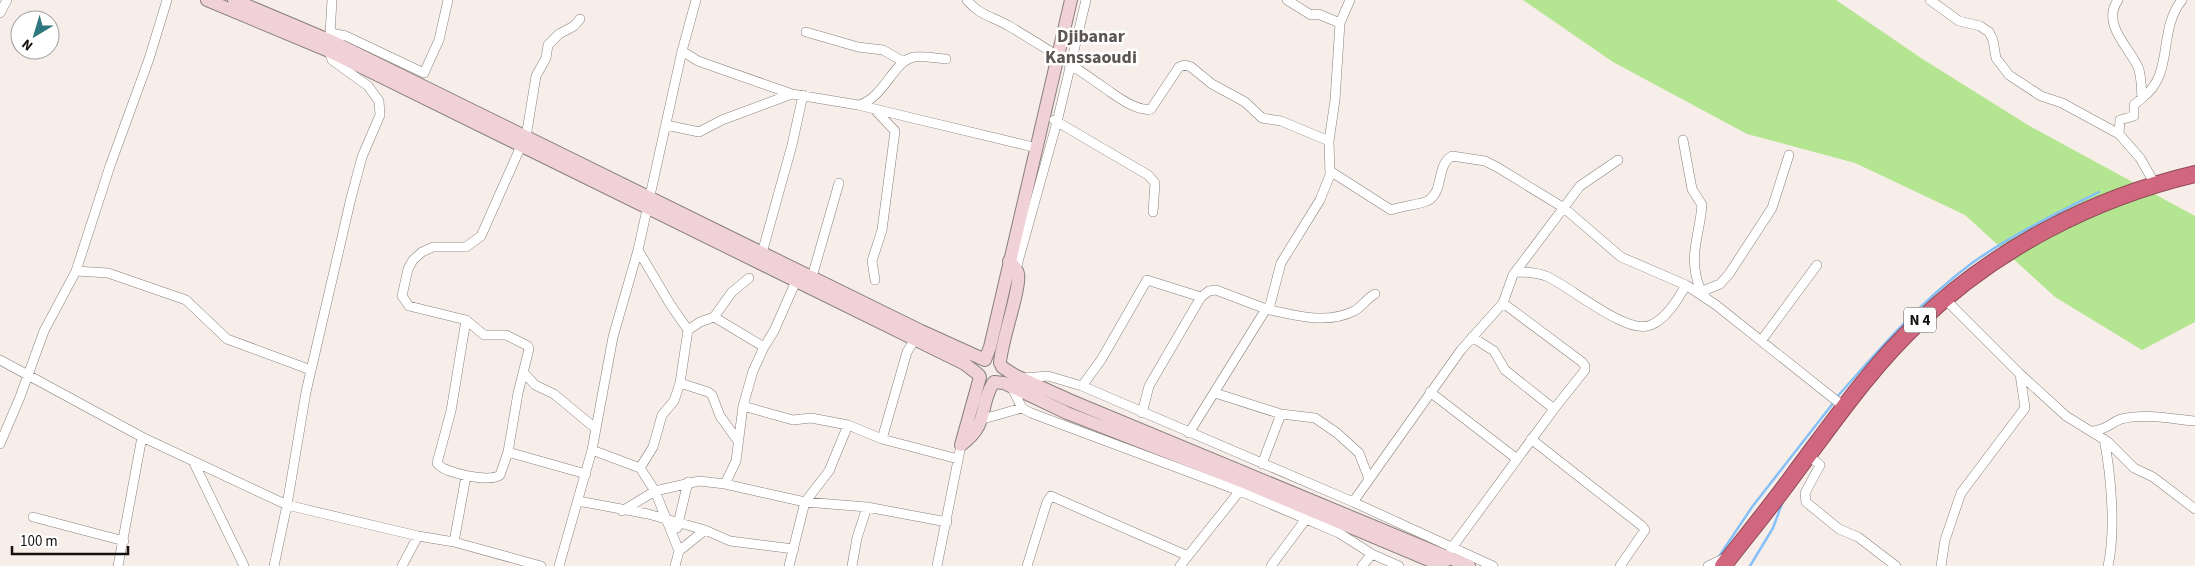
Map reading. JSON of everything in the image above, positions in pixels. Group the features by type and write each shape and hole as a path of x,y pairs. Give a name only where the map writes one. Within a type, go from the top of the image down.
{"highway":[{"name":"N 4","path":"1728,562 1844,406 1905,335 1944,299 1994,261 2044,231 2090,208 2155,184 2195,174"}],"main road":[{"path":"208,0 330,42 647,202 796,281 917,335 985,360 993,359 1068,406 1243,487 1443,566"},
{"path":"234,0 330,42 421,78 524,141"},
{"path":"960,445 980,376 979,366 985,360 990,348 1013,265 1057,56 1071,0"},
{"path":"647,202 762,252 812,278 917,335 965,364 986,382 1004,383 1012,388 1068,406 1469,566"},
{"path":"960,445 975,434 982,419 988,391 993,382 1002,375 1001,350 1018,281 1013,265"}],"street":[{"path":"0,12 6,0"},
{"path":"0,444 44,331 76,271 110,166 149,59 167,0"},
{"path":"274,566 311,370 353,190 362,157 380,115 379,101 368,86 332,60 330,42 332,0"},
{"path":"421,78 438,40 448,0"},
{"path":"559,566 592,450 614,337 638,250 647,202 682,51 696,0"},
{"path":"967,0 980,14 1006,25 1070,63 1120,99 1148,110 1151,110 1168,87 1179,67 1185,65 1212,84 1245,102 1262,118 1281,121 1330,141"},
{"path":"1013,265 1057,122 1086,0"},
{"path":"1287,0 1311,15 1318,14 1340,23"},
{"path":"1189,433 1266,309 1281,263 1320,200 1330,171 1330,141 1335,100 1340,23 1350,0"},
{"path":"1930,0 1959,21 1980,26 1989,32 1993,40 1996,58 2009,75 2041,96 2062,102 2119,134 2140,158 2155,184"},
{"path":"2119,134 2120,120 2133,117 2134,105 2154,88 2159,80 2169,24 2182,0"},
{"path":"2113,2 2116,30 2138,68 2142,98"},
{"path":"466,320 450,411 437,463 443,469 466,476 496,478 500,475 508,452 518,393 525,374 530,349 528,346 506,335 484,335 466,320 409,306 404,302 402,296 408,269 413,260 422,252 433,247 466,247 481,236 524,141 536,76 546,58 548,45 559,34 574,26 580,18"},
{"path":"806,32 858,47 883,50 904,62"},
{"path":"682,51 698,61 792,94 858,105 1037,148"},
{"path":"858,105 873,99 904,62 913,57 946,59"},
{"path":"666,125 698,132 722,120 792,94"},
{"path":"762,252 792,145 803,95"},
{"path":"874,109 895,131 882,230 872,261 876,280"},
{"path":"1046,115 1148,175 1155,183 1153,212"},
{"path":"1683,140 1692,189 1702,205 1694,245 1695,277 1700,293"},
{"path":"1700,293 1720,284 1729,274 1772,208 1789,155"},
{"path":"1330,171 1391,210 1428,201 1436,195 1448,159 1456,156 1485,162 1511,174 1564,208 1621,257 1700,293 1844,406"},
{"path":"1353,502 1430,392 1472,337 1503,303 1516,272 1580,186 1618,160"},
{"path":"812,278 839,183"},
{"path":"638,250 688,330 680,383 674,401 662,415 653,447 640,468"},
{"path":"1761,341 1816,265"},
{"path":"76,271 108,273 186,300 227,339 311,370"},
{"path":"1516,272 1530,271 1545,275 1599,308 1634,326 1650,326 1656,322 1675,303 1686,285"},
{"path":"688,330 700,322 714,317 732,292 749,278"},
{"path":"1082,386 1101,360 1147,280 1201,298"},
{"path":"725,484 736,461 743,406 753,371 774,331 796,281"},
{"path":"1142,413 1149,386 1201,298 1209,291 1216,290 1266,309 1308,318 1331,318 1351,312 1375,294"},
{"path":"1944,299 2020,374 2066,416 2104,439 2134,468 2154,477 2195,509"},
{"path":"1451,548 1531,439 1585,370 1585,366 1503,303"},
{"path":"714,317 764,347"},
{"path":"882,439 907,352 917,335"},
{"path":"1472,337 1494,351 1505,370 1554,409"},
{"path":"0,360 142,437 287,505 418,536 454,542 541,566"},
{"path":"525,374 534,385 554,394 595,428"},
{"path":"1942,566 1946,534 1961,493 2025,408 2020,374"},
{"path":"1022,378 1048,376 1082,386 1353,502 1493,566"},
{"path":"680,383 712,395 720,416 738,441"},
{"path":"1012,388 1022,408 1050,421 1243,487 1306,519 1339,533 1372,554 1399,566"},
{"path":"1430,392 1517,459"},
{"path":"1215,393 1281,414 1315,418 1337,433 1359,453 1369,479"},
{"path":"743,406 793,420 811,418 848,425 882,439 958,459"},
{"path":"982,419 1022,408"},
{"path":"1262,464 1281,414"},
{"path":"2093,432 2108,428 2120,420 2133,418 2195,421"},
{"path":"789,566 805,502 829,471 848,425"},
{"path":"118,566 142,437"},
{"path":"1531,439 1645,530 1637,545 1620,566"},
{"path":"2104,439 2110,478 2111,540 2108,566"},
{"path":"937,566 947,522 960,445"},
{"path":"592,450 640,468 655,491 679,551 676,566"},
{"path":"508,452 586,474"},
{"path":"1808,455 1820,465 1805,493 1806,502 1839,529 1858,537 1896,566"},
{"path":"192,461 244,566"},
{"path":"454,542 466,476"},
{"path":"622,511 655,491 699,481 725,484 805,502 868,507 947,522"},
{"path":"675,541 688,482"},
{"path":"1180,566 1243,487"},
{"path":"1027,566 1047,502 1051,496 1188,556"},
{"path":"578,501 679,523 705,530 730,541 794,549"},
{"path":"852,566 868,507"},
{"path":"33,517 124,541"},
{"path":"1271,566 1306,519"},
{"path":"679,551 705,530"},
{"path":"402,566 418,536"},
{"path":"1362,566 1372,554"},
{"path":"1708,566 1728,562"}],"green space":[{"path":"1523,0 1836,0 1921,58 2028,125 2195,216 2195,322 2142,350 2055,297 1965,215 1855,163 1747,134 1613,62"}],"waterway":[{"path":"1837,397 1918,309 1972,263 2018,234 2099,192"},
{"path":"1718,558 1752,507 1834,402"},
{"path":"1750,566 1773,528 1783,501"}],"district":[{"name":"Djibanar Kanssaoudi","path":"1091,46"}]}
